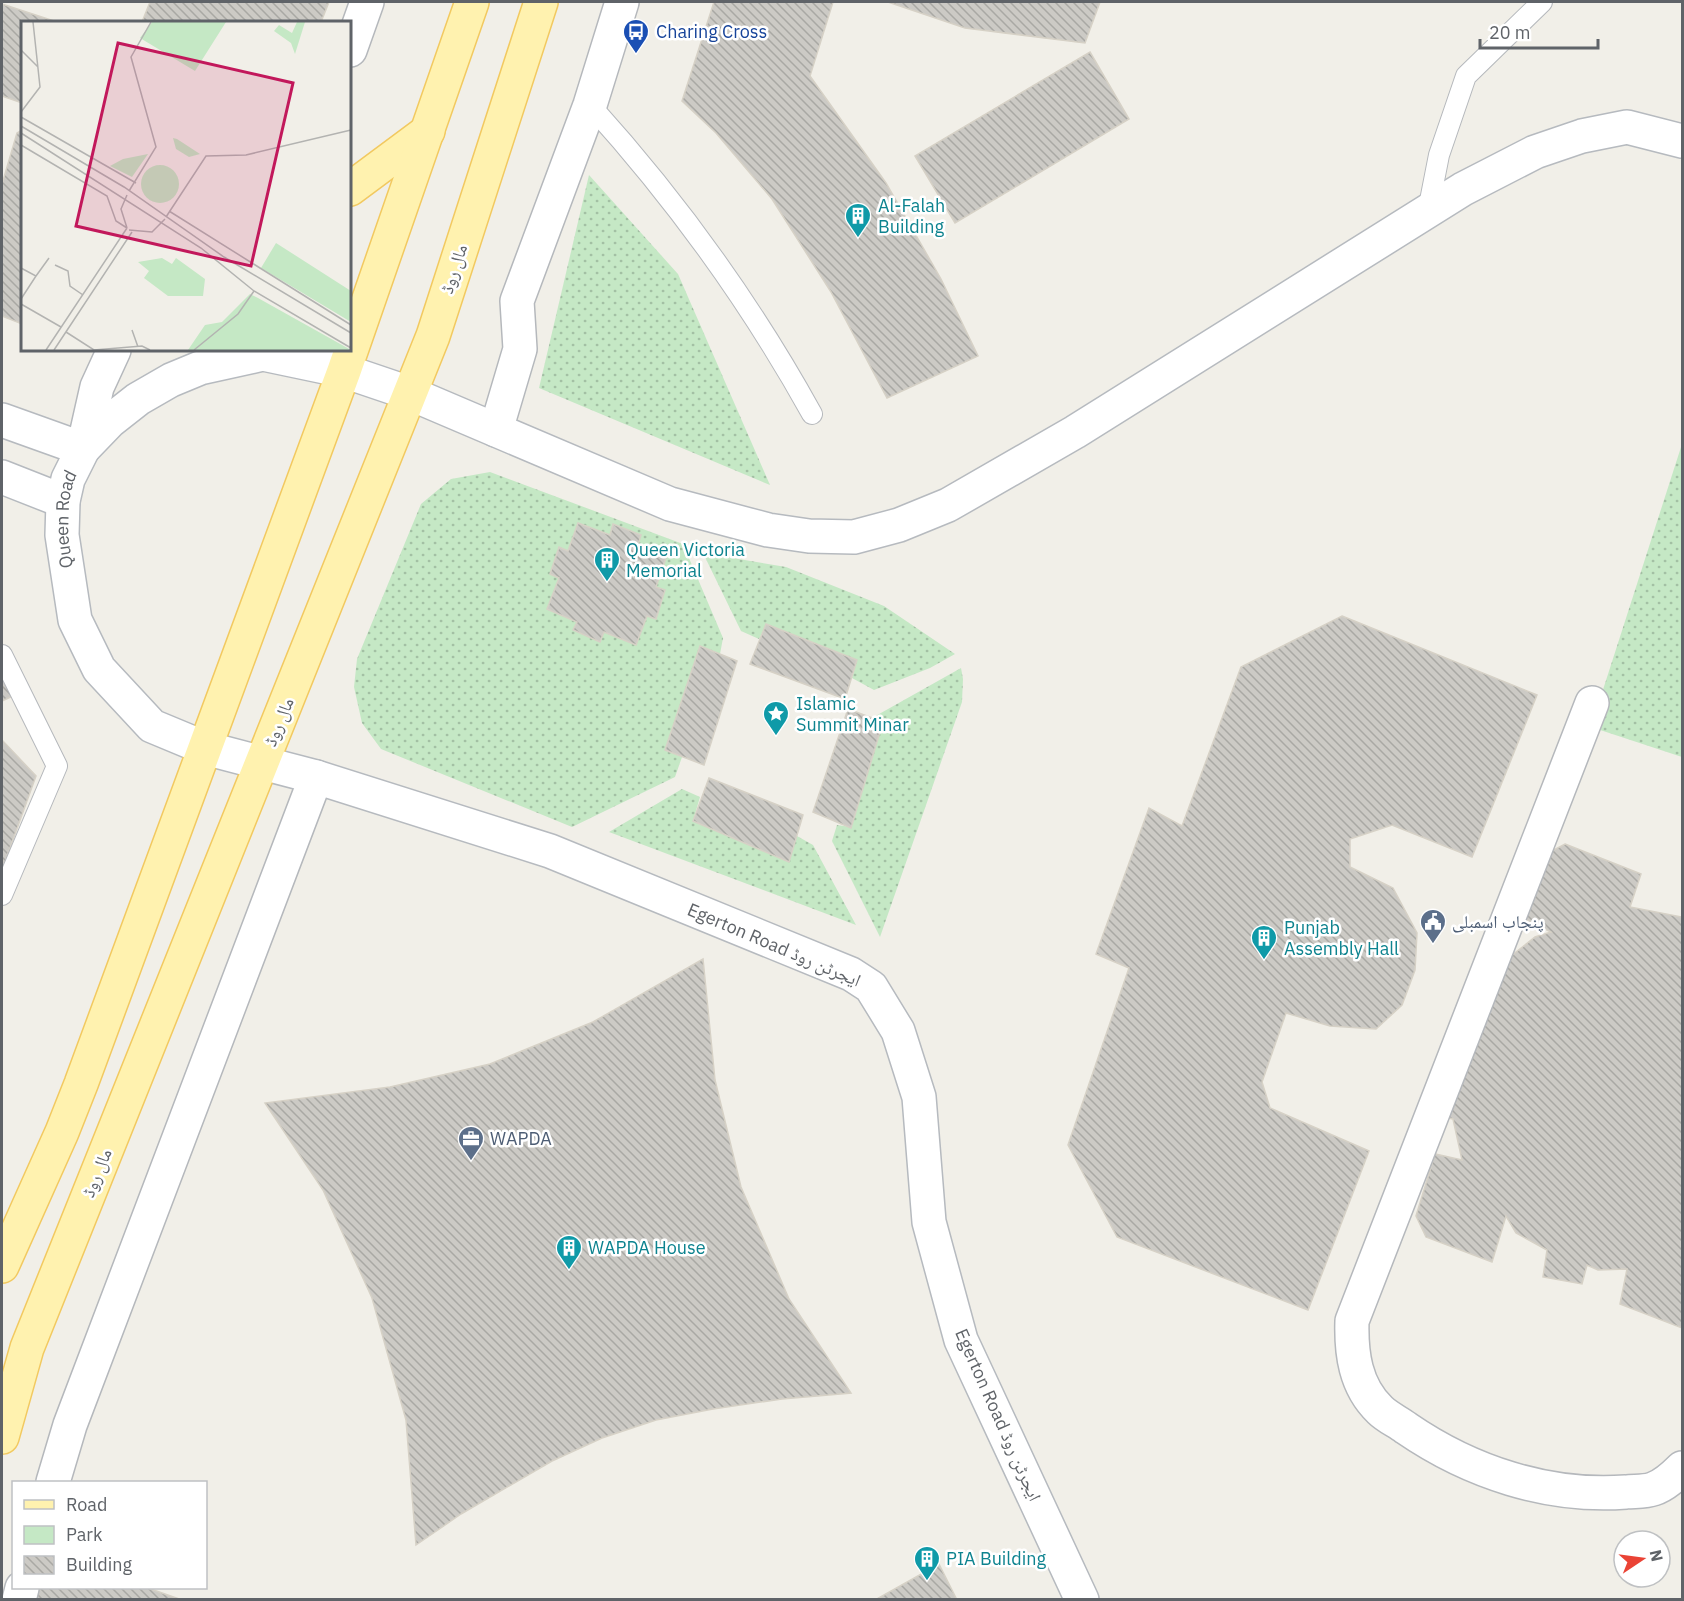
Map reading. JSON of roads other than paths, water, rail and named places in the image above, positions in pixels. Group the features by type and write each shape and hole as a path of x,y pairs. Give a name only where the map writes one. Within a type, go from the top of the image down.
{"main road":[{"path":"2,1266 62,1132 205,748 344,371 472,2"},
{"name":"مال روڈ","path":"2,1437 14,1343 261,765 433,336 541,2"},
{"path":"351,188 428,131"}],"street":[{"path":"351,47 367,2"},
{"path":"496,430 520,349 517,301 590,105 622,2"},
{"path":"82,449 110,421 138,399 171,380 200,368 263,354 344,371 409,393 670,504 768,530 809,536 854,537 899,525 948,506 1075,432 1463,189 1535,152 1582,136 1627,127 1683,141"},
{"path":"82,449 97,387 114,351"},
{"path":"2,420 82,449"},
{"name":"Queen Road","path":"82,449 68,479 63,501 62,535 75,620 99,669 153,726 205,748 261,765"},
{"path":"2,477 63,501"},
{"path":"1592,703 1352,1321 1351,1349 1358,1379 1379,1409 1423,1439 1483,1470 1551,1490 1606,1494 1652,1490 1670,1480 1683,1468"},
{"name":"Egerton Road ایجرٹن روڈ","path":"261,765 316,777 550,851 851,974 871,987 898,1031 919,1097 929,1222 961,1340 1082,1599"},
{"path":"53,1481 70,1425 316,777"}],"lane":[{"path":"1428,211 1439,155 1466,76 1542,2"},
{"path":"590,105 642,162 711,252 775,348 812,414"},
{"path":"2,655 57,766 2,895"}],"place":[{"name":"Charing Cross","path":"636,55"},
{"name":"Al-Falah Building","path":"858,239"},
{"name":"Queen Victoria Memorial","path":"607,583"},
{"name":"Islamic Summit Minar","path":"776,737"},
{"name":"پنجاب اسمبلی","path":"1433,945"},
{"name":"Punjab Assembly Hall","path":"1264,961"},
{"name":"WAPDA","path":"471,1162"},
{"name":"WAPDA House","path":"569,1271"},
{"name":"PIA Building","path":"927,1582"}]}
